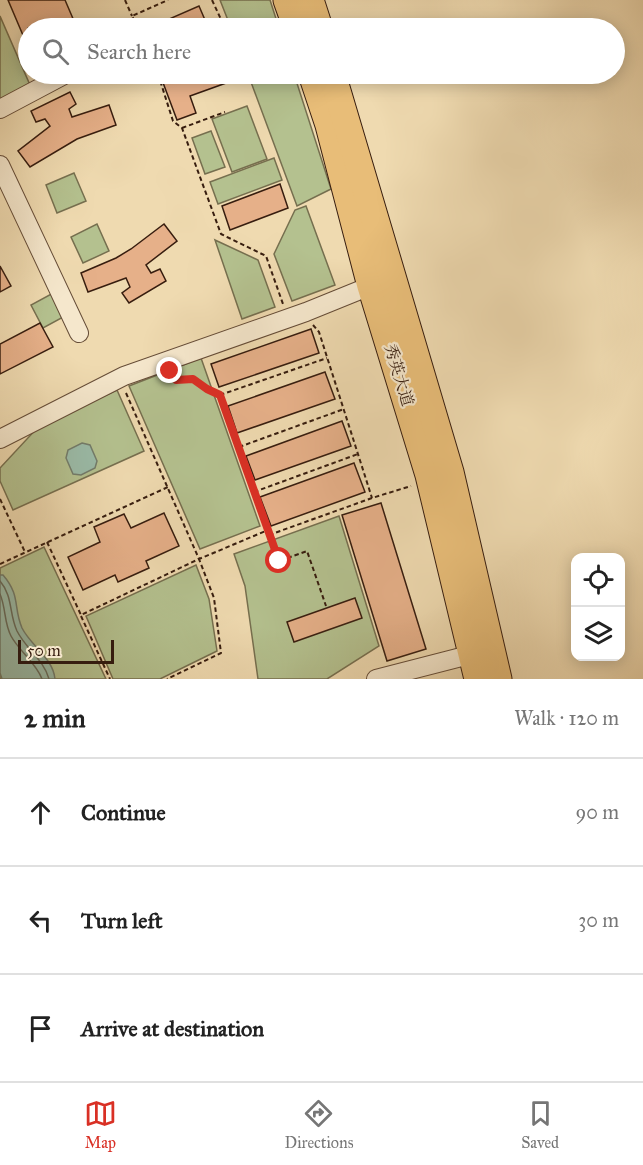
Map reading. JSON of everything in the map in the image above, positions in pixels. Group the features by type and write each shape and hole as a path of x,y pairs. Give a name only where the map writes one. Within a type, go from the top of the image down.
{"highway":[{"path":"287,0 293,18"},
{"path":"310,0 316,18"},
{"name":"秀英大道","path":"315,84 382,281 476,666"},
{"path":"334,84 382,281 450,472 498,679"}],"street":[{"path":"0,109 47,84"},
{"path":"0,165 79,333"},
{"path":"0,439 120,378 295,316 382,281"},
{"path":"376,679 476,666"}],"path":[{"path":"125,0 132,16 168,0"},
{"path":"212,0 220,18"},
{"path":"161,84 173,121 182,128 221,234 266,256 295,316 317,329 372,498"},
{"path":"182,128 225,112"},
{"path":"166,361 176,380 193,379 220,395 327,358"},
{"path":"120,378 214,598 221,653 167,679"},
{"path":"220,395 279,561 307,551 326,606"},
{"path":"238,447 344,409"},
{"path":"254,492 358,454"},
{"path":"270,535 372,498 413,486"},
{"path":"0,564 168,487"},
{"path":"0,499 25,552"},
{"path":"81,615 199,559 268,530"},
{"path":"47,542 110,679"}],"green space":[{"path":"220,0 270,0 276,18 227,18"},
{"path":"0,16 18,57 18,84 30,85 0,101"},
{"path":"252,84 297,84 331,189 297,206"},
{"path":"247,106 267,159 232,172 212,119"},
{"path":"211,131 225,167 205,174 192,138"},
{"path":"274,158 282,180 218,204 210,182"},
{"path":"74,173 86,201 57,213 46,185"},
{"path":"306,206 335,285 292,301 274,254 295,210"},
{"path":"97,224 109,251 83,263 71,237"},
{"path":"215,240 258,260 275,307 242,319"},
{"path":"55,292 67,315 43,328 31,305"},
{"path":"201,358 260,526 200,549 129,386"},
{"path":"117,390 144,451 13,510 0,481 0,468 39,426"},
{"path":"339,516 379,646 327,679 258,679 245,586 234,554"},
{"path":"44,547 106,679 0,679 0,568"},
{"path":"196,565 209,599 217,651 160,679 113,679 86,616"}],"water":[{"path":"82,443 90,445 97,461 95,468 81,475 73,474 66,458 68,450"},
{"path":"0,575 3,575 9,582 15,595 22,628 46,658 55,679 2,679 0,673"}],"building":[{"path":"8,0 65,0 73,18 18,18 18,24"},
{"path":"199,6 204,18 171,18"},
{"path":"164,84 223,84 190,96 196,113 177,120"},
{"path":"70,92 76,104 69,109 72,117 109,105 116,125 77,139 30,167 18,151 50,126 45,119 36,122 31,111"},
{"path":"280,184 288,208 230,230 222,206"},
{"path":"164,224 177,241 146,265 151,273 160,269 166,281 129,303 122,293 130,287 126,278 88,292 81,273 116,258"},
{"path":"0,266 11,286 0,292"},
{"path":"40,323 53,347 0,374 0,344"},
{"path":"311,329 319,353 219,387 211,364"},
{"path":"325,372 335,399 237,433 228,406"},
{"path":"342,421 351,446 255,480 246,456"},
{"path":"354,463 365,492 271,526 260,497"},
{"path":"381,503 426,649 387,661 342,515"},
{"path":"164,513 179,546 146,561 149,568 118,582 115,575 83,590 68,557 100,542 94,527 124,514 131,528"},
{"path":"355,598 362,618 294,642 287,622"}],"route":[{"path":"170,371 174,379 178,381 193,379 220,395 279,561"}]}
